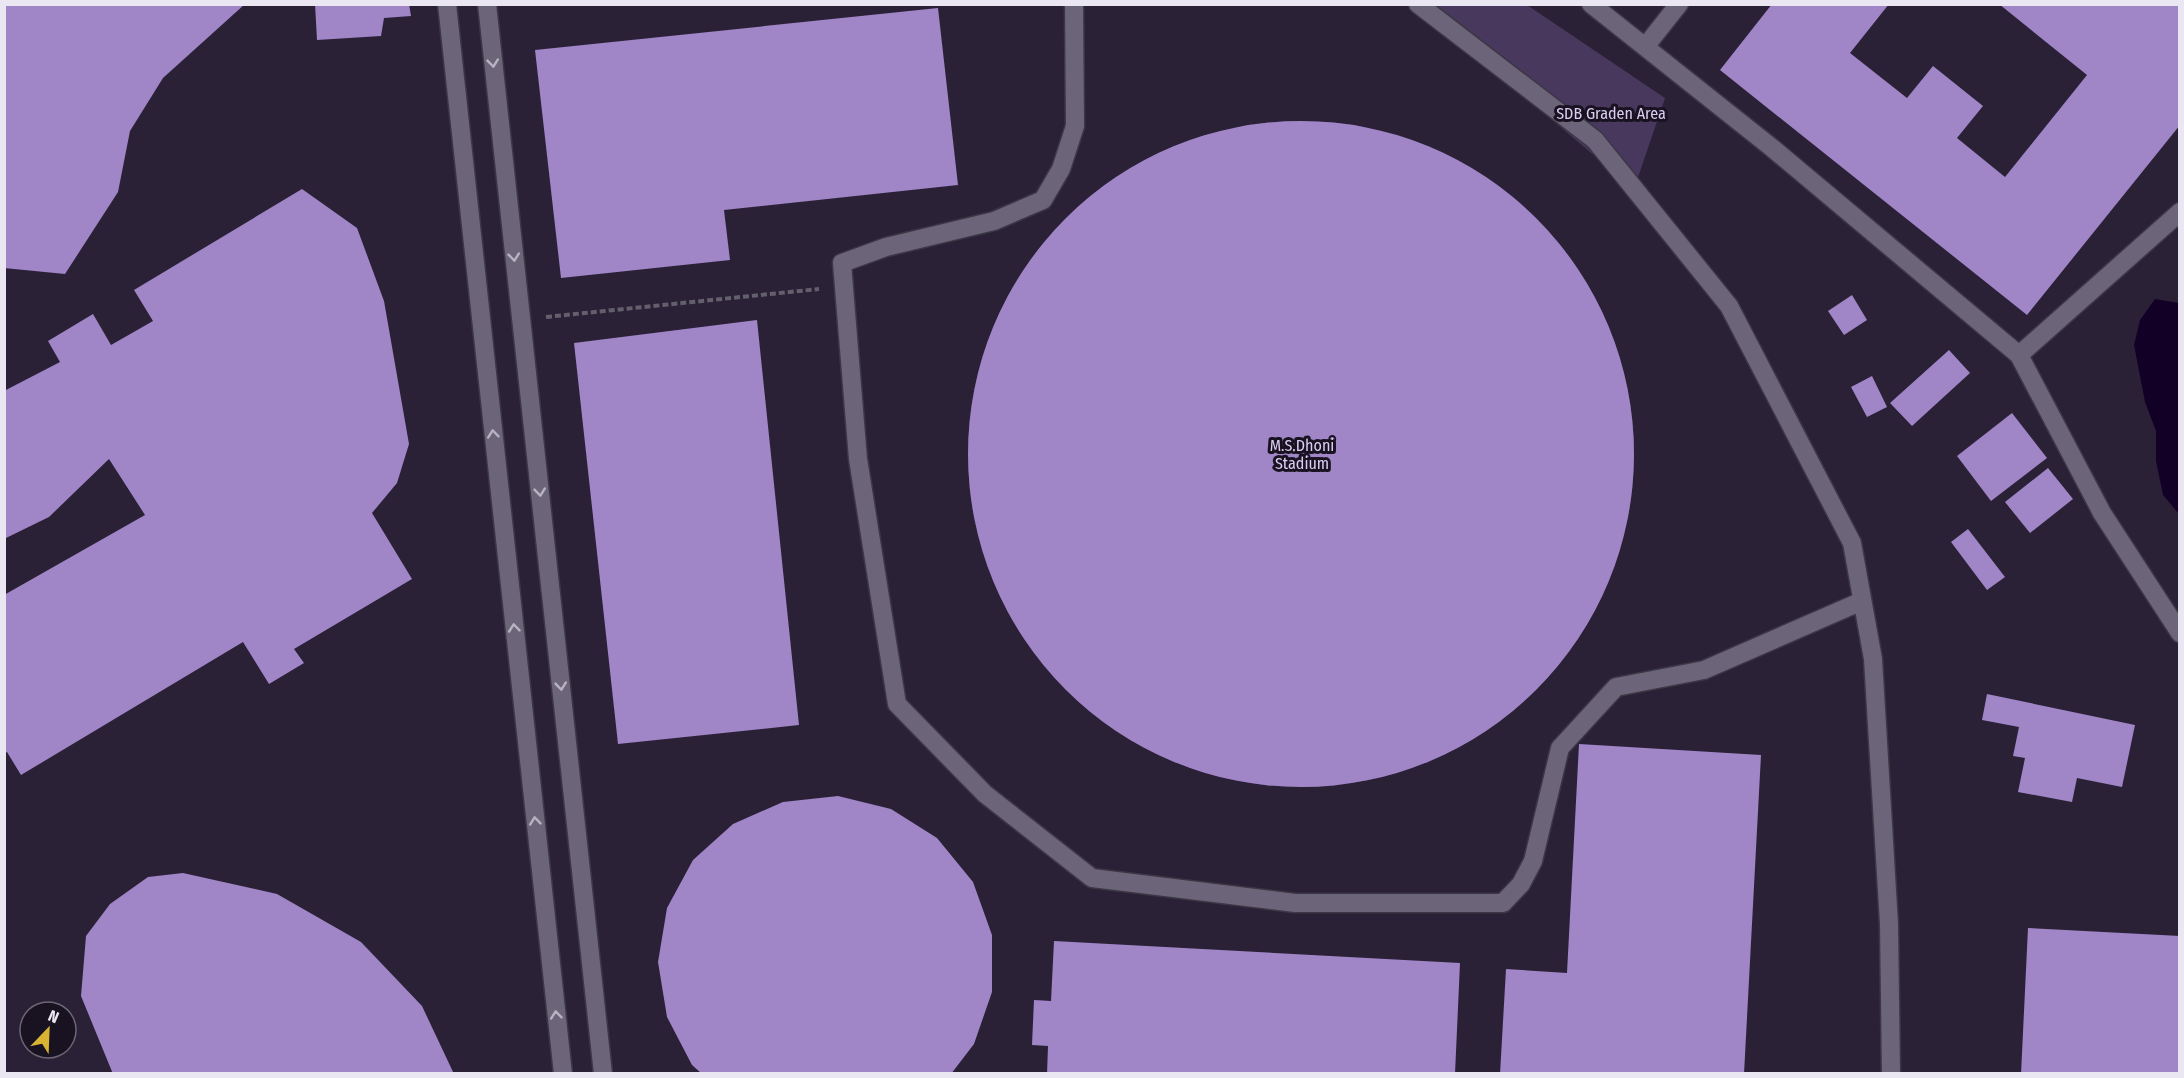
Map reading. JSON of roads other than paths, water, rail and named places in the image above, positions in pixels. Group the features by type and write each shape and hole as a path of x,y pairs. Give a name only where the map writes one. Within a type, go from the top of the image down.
{"street":[{"path":"447,4 563,1074"},
{"path":"487,4 603,1074"},
{"path":"1074,4 1075,126 1062,169 1043,200 994,221 886,247 842,263 858,459 897,704 985,794 1092,878 1295,903 1503,903 1521,884 1533,861 1560,748 1616,687 1704,670 1862,601"},
{"path":"1418,4 1595,140 1729,306 1852,543 1873,659 1889,924 1891,1074"},
{"path":"1591,4 1772,147 2019,355 2102,513 2180,633"},
{"path":"1645,47 1679,4"},
{"path":"2019,355 2180,212"}],"park label":[{"name":"SDB Graden Area","path":"1611,113"},
{"name":"M.S.Dhoni Stadium","path":"1302,454"}]}
